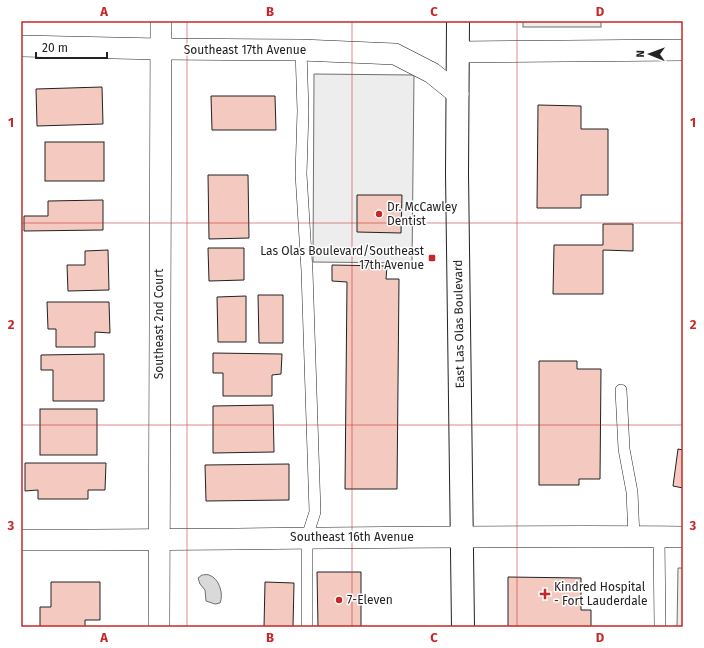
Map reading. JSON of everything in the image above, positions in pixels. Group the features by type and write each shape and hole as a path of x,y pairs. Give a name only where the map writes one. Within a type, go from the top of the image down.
{"main road":[{"name":"East Las Olas Boulevard","path":"458,21 457,173 463,627"}],"street":[{"name":"Southeast 2nd Court","path":"159,627 161,21"},
{"name":"Southeast 17th Avenue","path":"21,46 301,50 395,54 432,74 458,94"},
{"path":"458,52 683,50"},
{"name":"Southeast 16th Avenue","path":"21,540 159,540 307,537 683,537"}],"lane":[{"path":"301,50 303,111 301,174 307,271 315,512 307,537 307,627"},
{"path":"621,390 624,449 632,492 634,537"},
{"path":"659,537 660,627"}],"shaded area":[{"path":"523,21 601,21 601,27 523,27"},
{"path":"314,74 414,75 412,263 313,262"},
{"path":"678,568 683,568 683,627 677,627"},
{"path":"202,575 208,575 216,579 221,591 220,603 215,604 206,601 205,590 200,584 198,578"}],"building":[{"path":"102,87 103,124 37,126 36,89"},
{"path":"211,96 275,96 276,130 212,130"},
{"path":"538,105 581,106 581,129 608,129 608,195 581,195 581,208 537,208"},
{"path":"45,142 104,142 104,181 45,181"},
{"path":"208,175 248,175 249,238 209,239"},
{"name":"Dr. McCawley Dentist","path":"357,195 402,195 401,233 357,232"},
{"path":"103,200 103,230 24,231 24,216 48,216 48,201"},
{"path":"603,224 633,224 633,251 603,250 603,294 553,294 554,245 603,245"},
{"path":"208,248 244,248 244,280 209,281"},
{"path":"108,250 109,290 68,291 67,265 85,265 85,251"},
{"path":"332,265 387,266 386,279 399,279 397,489 345,489 347,282 332,281"},
{"path":"258,295 283,295 283,343 259,343"},
{"path":"246,296 246,342 218,342 217,297"},
{"path":"47,302 109,302 110,333 95,332 95,347 56,347 56,329 48,329"},
{"path":"213,353 282,354 281,374 272,375 272,396 223,396 223,373 213,373"},
{"path":"104,354 104,401 53,401 53,370 41,370 41,355"},
{"path":"539,361 577,361 577,369 601,369 600,479 579,479 579,485 539,485"},
{"path":"273,405 274,452 213,453 213,406"},
{"path":"40,409 97,409 97,455 40,455"},
{"path":"678,449 683,450 683,488 673,486"},
{"path":"25,463 106,463 105,490 88,490 88,499 38,499 38,490 25,491"},
{"path":"289,464 289,500 206,501 205,465"},
{"name":"7-Eleven","path":"317,572 361,572 361,627 318,627"},
{"name":"Kindred Hospital - Fort Lauderdale","path":"508,577 581,578 581,610 591,610 591,627 508,627"},
{"path":"51,582 100,582 100,620 85,620 85,627 40,627 40,607 51,607"},
{"path":"265,582 294,583 293,627 264,627"}],"place":[{"name":"Dr. McCawley Dentist","path":"379,214"},
{"name":"Las Olas Boulevard/Southeast 17th Avenue","path":"432,258"},
{"name":"Kindred Hospital - Fort Lauderdale","path":"545,594"},
{"name":"7-Eleven","path":"339,600"}]}
